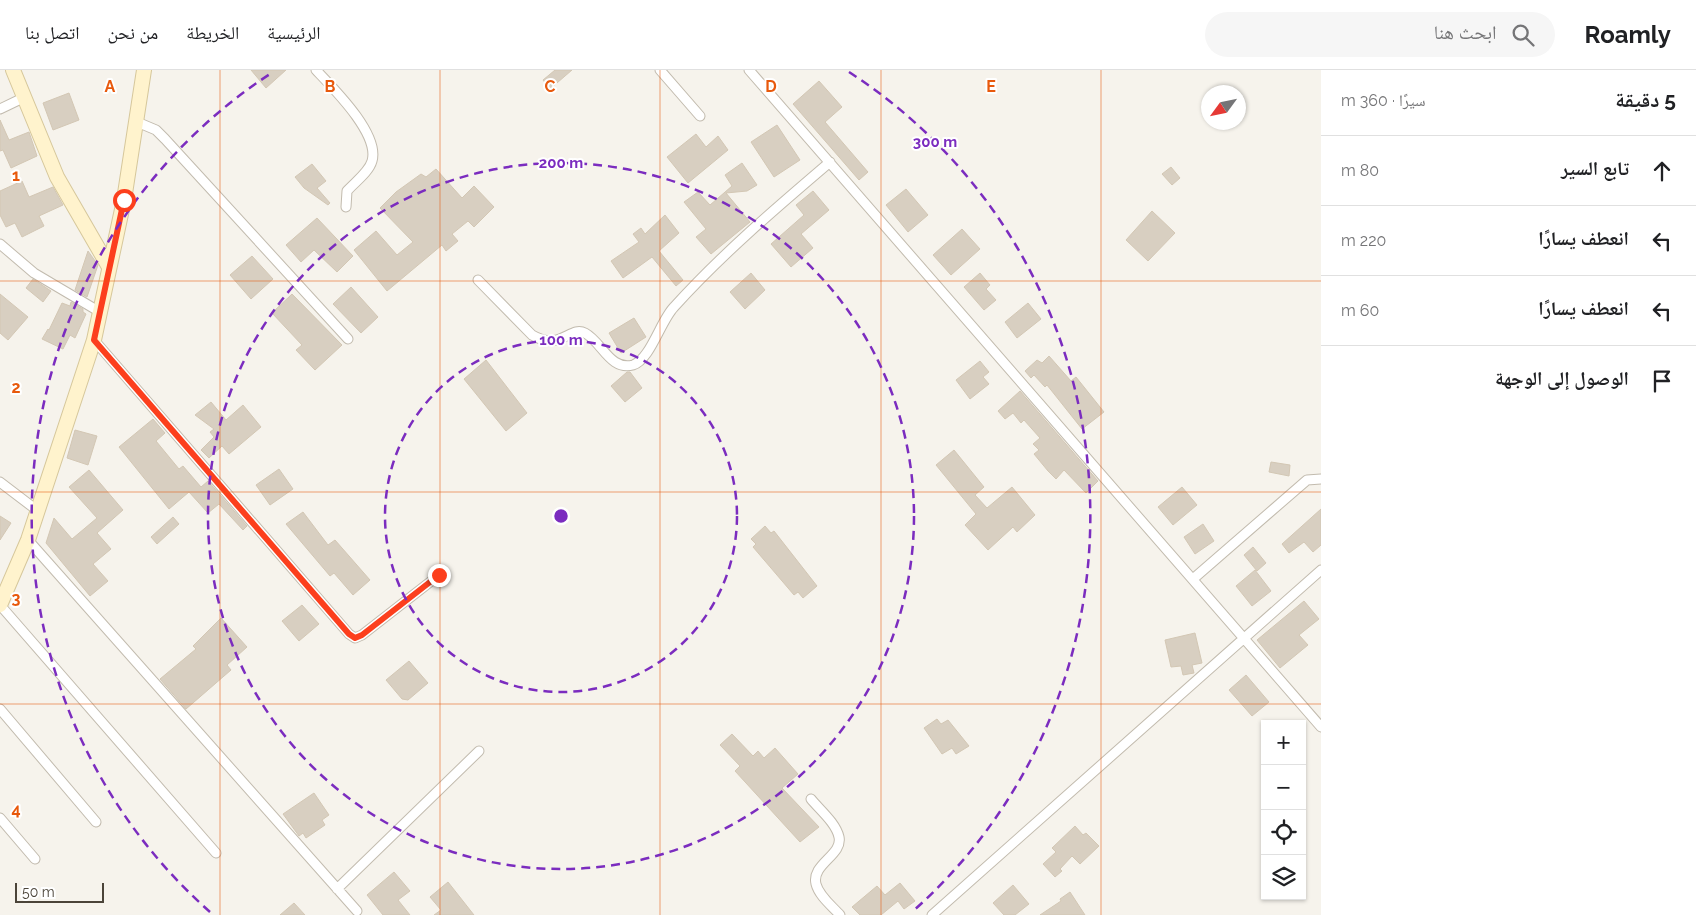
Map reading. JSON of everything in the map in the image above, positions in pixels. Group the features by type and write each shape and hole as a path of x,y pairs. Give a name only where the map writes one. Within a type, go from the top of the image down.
{"street":[{"path":"14,70 57,177 108,267"},
{"path":"144,70 138,122 124,200 108,267 94,340 28,540 0,605 216,853"},
{"path":"316,70 353,111 366,131 373,153 372,162 367,170 347,191 346,207"},
{"path":"660,70 700,116"},
{"path":"749,70 1321,727"},
{"path":"0,109 25,97"},
{"path":"138,122 156,130 166,139 348,339"},
{"path":"478,280 532,335 543,341 556,342 573,333 582,332 590,336 613,362 624,366 635,364 645,356 672,309 709,269 830,162"},
{"path":"0,244 34,273 100,312"},
{"path":"94,340 349,634 355,638 362,635 439,575"},
{"path":"1193,579 1307,480 1321,479"},
{"path":"1,486 38,511"},
{"path":"28,540 357,914"},
{"path":"932,915 1243,637 1321,570"},
{"path":"0,709 96,822"},
{"path":"337,889 480,751"},
{"path":"811,799 836,831 839,838 838,846 816,872 816,884 821,894 840,915"},
{"path":"0,818 35,859"}],"building":[{"path":"251,70 286,70 266,88"},
{"path":"555,70 572,70 550,89 543,80"},
{"path":"819,81 842,107 825,122 868,172 859,180 793,104"},
{"path":"69,93 79,120 53,130 43,103"},
{"path":"0,120 9,140 29,132 37,156 11,168 3,150 0,151"},
{"path":"777,125 800,160 774,177 751,142"},
{"path":"696,134 706,147 718,136 728,150 688,183 667,157"},
{"path":"742,163 757,185 747,191 726,193 750,222 711,254 696,237 706,229 684,202 698,192 710,205 732,186 725,175"},
{"path":"312,164 326,181 317,188 330,203 328,205 304,188 295,177"},
{"path":"1171,167 1180,178 1172,185 1162,174"},
{"path":"436,169 462,198 474,186 494,207 474,227 468,221 452,234 458,241 446,251 442,245 387,291 354,250 376,231 397,255 413,242 380,208 396,192 421,174 426,177"},
{"path":"22,181 29,197 53,187 63,205 39,216 44,226 22,237 15,223 6,227 0,215 0,191"},
{"path":"906,189 928,215 908,232 886,205"},
{"path":"813,191 829,210 801,234 813,248 791,267 771,244 804,215 796,205"},
{"path":"1152,211 1175,233 1148,261 1126,240"},
{"path":"665,215 679,233 659,251 683,280 676,286 652,257 623,278 611,261 639,242 633,234 641,228 645,234"},
{"path":"317,218 353,256 337,272 314,250 301,262 286,245"},
{"path":"962,229 980,249 951,275 933,255"},
{"path":"88,251 98,265 87,297 75,290"},
{"path":"252,256 273,279 251,299 230,275"},
{"path":"751,273 765,290 745,309 730,292"},
{"path":"980,273 990,285 986,289 996,300 984,310 964,287"},
{"path":"33,279 51,291 43,302 26,288"},
{"path":"351,287 378,317 361,333 333,304"},
{"path":"0,294 28,317 8,340 0,333"},
{"path":"292,294 342,345 315,370 296,350 302,345 272,313"},
{"path":"71,302 83,309 83,312 86,314 75,338 70,335 63,349 42,339 49,330 62,303 70,306"},
{"path":"1028,303 1041,319 1017,338 1005,322"},
{"path":"634,318 646,337 621,353 609,333"},
{"path":"1049,356 1071,381 1076,377 1104,412 1082,429 1047,385 1045,387 1034,375 1031,378 1025,371 1037,360 1042,363"},
{"path":"486,360 527,413 506,431 464,379"},
{"path":"980,361 989,372 983,377 989,384 970,399 956,380"},
{"path":"627,372 630,372 642,388 625,402 611,386"},
{"path":"1020,391 1098,481 1086,493 1064,470 1056,479 1048,471 1034,454 1039,450 1033,444 1040,438 1024,420 1021,423 1013,413 1005,419 998,411"},
{"path":"211,402 226,420 243,405 261,427 229,454 222,446 209,458 201,450 214,437 210,432 214,429 195,415"},
{"path":"153,419 165,433 156,441 179,469 183,466 201,487 208,481 247,526 243,530 219,504 208,513 189,492 169,509 119,447"},
{"path":"75,430 97,436 88,465 67,458"},
{"path":"954,450 984,487 975,495 987,508 1012,487 1035,515 1017,532 1013,527 988,550 965,525 976,514 936,465"},
{"path":"1271,462 1290,465 1289,476 1269,472"},
{"path":"279,469 293,489 270,505 256,485"},
{"path":"89,470 123,510 97,533 111,549 93,564 108,581 90,596 46,543 54,518 72,539 97,518 69,487"},
{"path":"1182,487 1197,505 1173,525 1158,507"},
{"path":"1321,509 1321,545 1313,552 1304,542 1289,553 1282,544"},
{"path":"303,512 328,545 335,540 370,580 353,595 334,573 330,576 286,524"},
{"path":"0,516 11,523 0,540"},
{"path":"173,517 179,524 157,544 151,537"},
{"path":"1203,524 1214,541 1195,554 1184,537"},
{"path":"765,526 771,533 774,531 817,586 803,598 798,592 794,595 753,547 756,544 751,539"},
{"path":"1253,547 1266,563 1257,571 1244,555"},
{"path":"1255,570 1271,591 1252,606 1236,586"},
{"path":"1304,601 1319,619 1299,635 1308,645 1280,668 1257,640"},
{"path":"302,605 319,624 299,641 282,621"},
{"path":"221,618 247,647 227,665 231,670 186,709 160,679 196,649 193,646"},
{"path":"1195,633 1202,663 1192,665 1194,673 1183,675 1181,666 1171,667 1165,640"},
{"path":"409,661 428,683 408,700 402,699 386,680"},
{"path":"1246,675 1269,702 1252,716 1229,690"},
{"path":"937,719 941,724 948,720 969,746 956,754 952,748 942,754 924,728"},
{"path":"732,734 753,756 758,751 764,758 775,748 798,774 782,788 819,827 800,842 735,771 740,766 720,745"},
{"path":"314,793 329,815 322,820 325,825 306,838 303,833 299,836 283,814"},
{"path":"1075,826 1083,835 1086,833 1099,846 1080,864 1072,856 1060,869 1062,871 1055,877 1043,864 1056,852 1052,848"},
{"path":"394,872 410,891 398,900 410,915 383,915 367,895"},
{"path":"448,882 474,915 434,915 441,910 430,897"},
{"path":"900,883 915,901 904,909 898,901 881,915 860,915 852,907 877,886 885,895"},
{"path":"1013,885 1029,904 1015,915 1004,915 993,903"},
{"path":"1070,892 1085,915 1040,915 1061,901 1060,899"},
{"path":"294,903 305,915 280,915"}],"route":[{"path":"124,200 108,267 94,340 349,634 355,638 362,635 439,575"}]}
